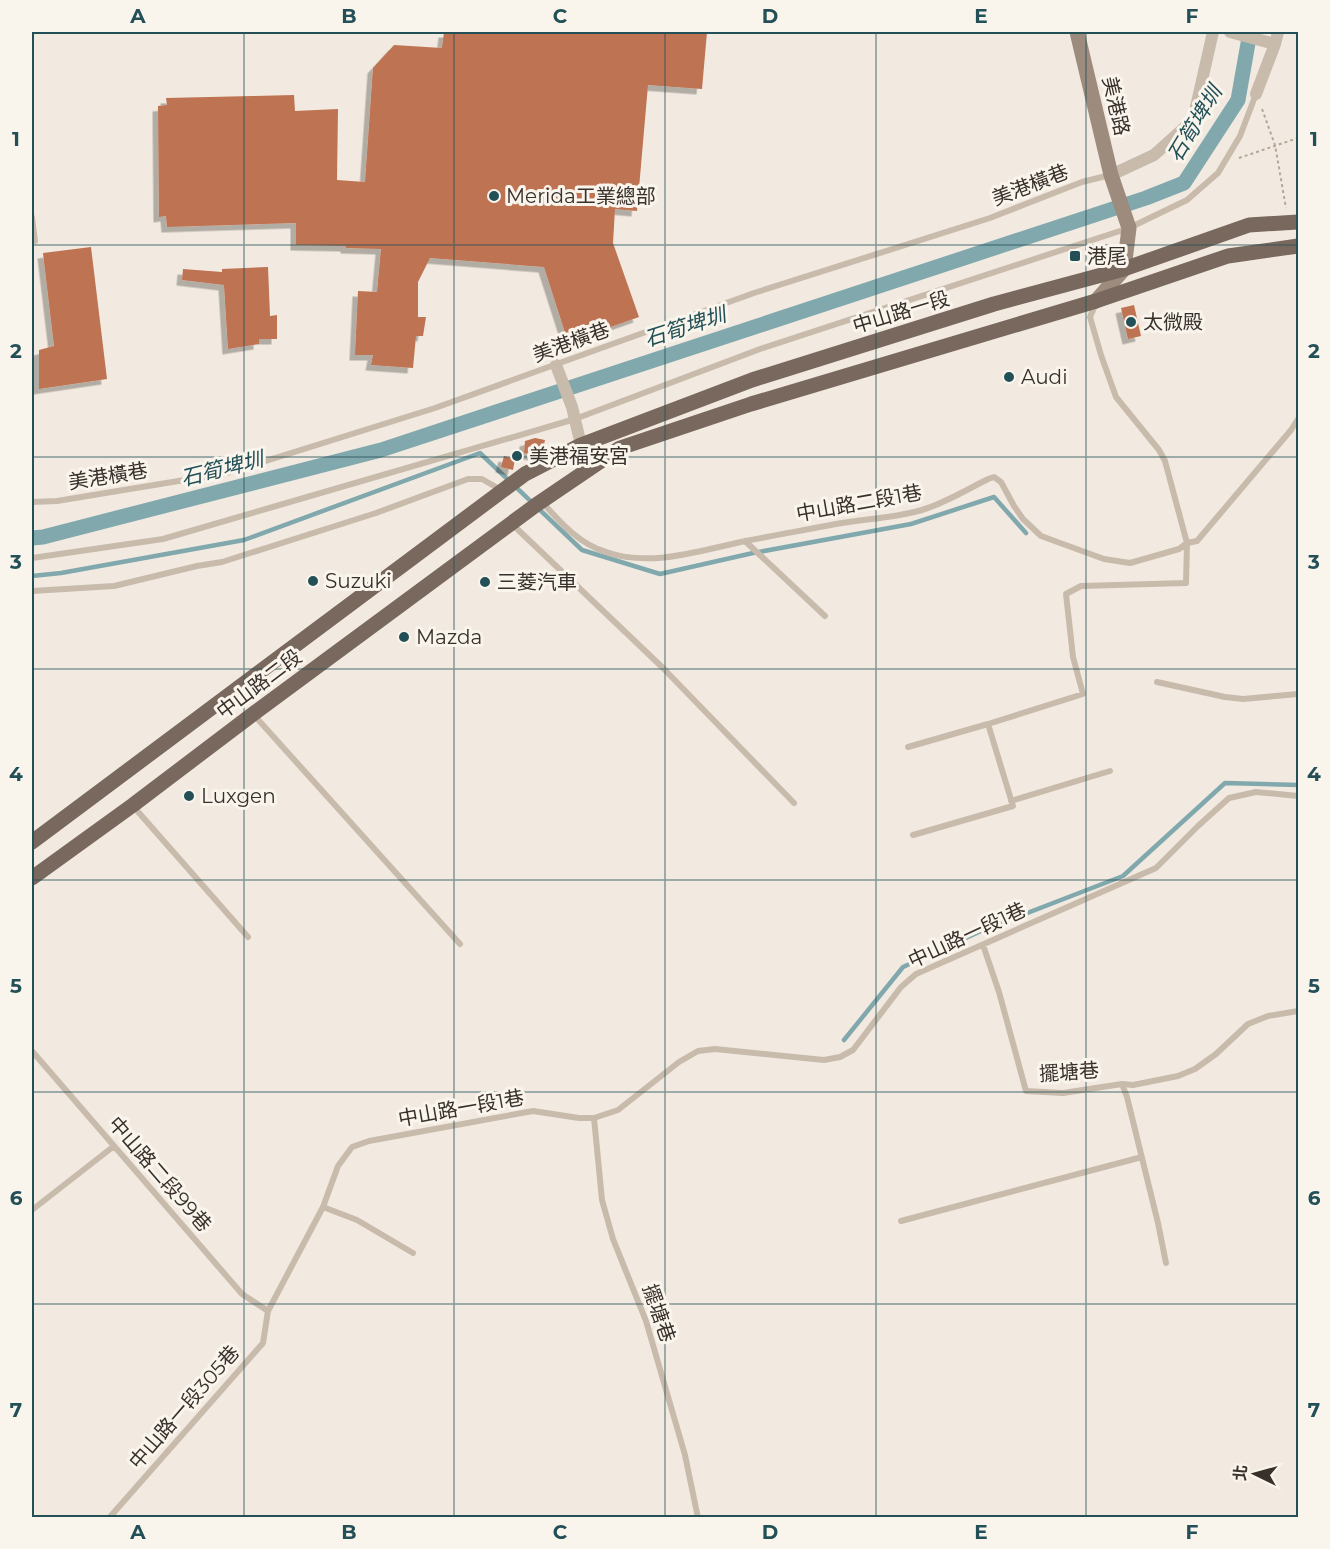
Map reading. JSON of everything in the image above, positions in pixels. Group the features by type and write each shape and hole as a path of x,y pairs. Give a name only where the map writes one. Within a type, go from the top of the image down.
{"main road":[{"name":"中山路一段","path":"525,474 581,445 752,380 994,304 1124,269 1249,225 1293,222"},
{"path":"539,504 620,448 751,404 1096,301 1228,256 1299,246"},
{"name":"中山路二段","path":"32,842 525,474"},
{"name":"中山路二段","path":"32,878 539,504"}],"street":[{"name":"美港路","path":"1077,32 1113,182 1127,223"},
{"path":"1113,182 1154,155 1193,120 1213,32"},
{"path":"1230,32 1276,38 1256,94"},
{"path":"1096,301 1124,269 1127,223"},
{"path":"556,365 574,413 581,445"}],"lane":[{"path":"32,558 163,539 574,413 1127,223 1187,200 1218,173 1240,136 1256,94"},
{"name":"美港橫巷","path":"32,502 57,501 227,472 435,408 754,293 990,218 1082,182 1113,182"},
{"path":"32,217 35,241 32,240"},
{"path":"908,747 1083,694 1073,657 1066,594 1082,586 1186,584 1187,543 1165,461 1159,450 1116,397 1090,317 1096,301"},
{"path":"1187,543 1197,542 1299,419"},
{"name":"中山路二段1巷","path":"539,504 579,539 605,552 631,558 667,558 840,523 920,511 944,503 994,477 1001,482 1023,519 1041,536 1063,545 1104,559 1130,563 1179,549 1187,543"},
{"path":"32,591 114,586 222,562 376,513 468,479 482,479 502,491"},
{"path":"512,524 662,668 794,803"},
{"path":"745,541 825,616"},
{"path":"1157,682 1243,699 1299,694"},
{"path":"253,714 460,944"},
{"path":"913,835 1013,806 988,724"},
{"path":"1011,801 1110,771"},
{"name":"中山路一段1巷","path":"268,1311 323,1207 338,1166 352,1147 533,1111 594,1118 618,1110 679,1062 698,1051 715,1049 824,1060 840,1057 853,1050 901,987 915,974 1156,868 1228,798 1256,792 1299,796"},
{"path":"133,805 248,937"},
{"name":"擺塘巷","path":"983,945 999,992 1026,1091 1063,1093 1122,1084 1133,1085 1178,1076 1195,1069 1216,1054 1248,1024 1268,1016 1299,1011"},
{"name":"中山路二段99巷","path":"32,1051 242,1294 268,1311"},
{"name":"擺塘巷","path":"1122,1084 1142,1157 1166,1263"},
{"name":"擺塘巷","path":"594,1118 602,1200 613,1239 646,1321 685,1455 698,1518"},
{"path":"32,1210 114,1146"},
{"path":"901,1221 1142,1157"},
{"path":"323,1207 357,1220 413,1253"},
{"name":"中山路一段305巷","path":"109,1518 263,1343 268,1311"}],"path":[{"path":"1256,94 1275,145 1293,222"},
{"path":"1224,163 1299,138"}],"building":[{"name":"Merida工業總部","path":"444,32 707,32 702,89 648,85 637,211 615,209 613,243 639,317 568,342 544,267 430,258 418,282 418,317 426,317 423,336 416,336 413,368 371,365 373,355 355,355 358,291 377,292 381,249 296,245 296,223 167,227 166,216 159,217 158,106 167,105 166,98 294,95 295,111 338,109 337,180 365,182 373,68 394,45 442,48"},
{"path":"91,247 107,379 39,389 39,350 54,346 43,253"},
{"path":"268,267 270,316 277,315 277,339 259,339 259,344 228,349 224,285 182,280 183,269 222,272 222,269"},
{"name":"太微殿","path":"1134,305 1141,336 1128,339 1121,308"},
{"path":"535,438 545,440 542,454 539,456 524,453 525,441"},
{"path":"504,456 515,459 513,470 501,467"}],"waterway":[{"name":"石筍埤圳","path":"32,538 381,450 1146,198 1184,183 1238,100 1250,32"},
{"path":"32,576 61,573 244,540 480,453 582,550 660,574 753,553 911,524 994,497 1026,533"},
{"path":"844,1040 903,967 981,931 1123,876 1225,783 1298,785"}],"place":[{"name":"Merida工業總部","path":"494,196"},
{"name":"港尾","path":"1075,256"},
{"name":"太微殿","path":"1131,322"},
{"name":"Audi","path":"1009,377"},
{"name":"美港福安宮","path":"517,456"},
{"name":"Suzuki","path":"313,581"},
{"name":"三菱汽車","path":"485,582"},
{"name":"Mazda","path":"404,637"},
{"name":"Luxgen","path":"189,796"}]}
